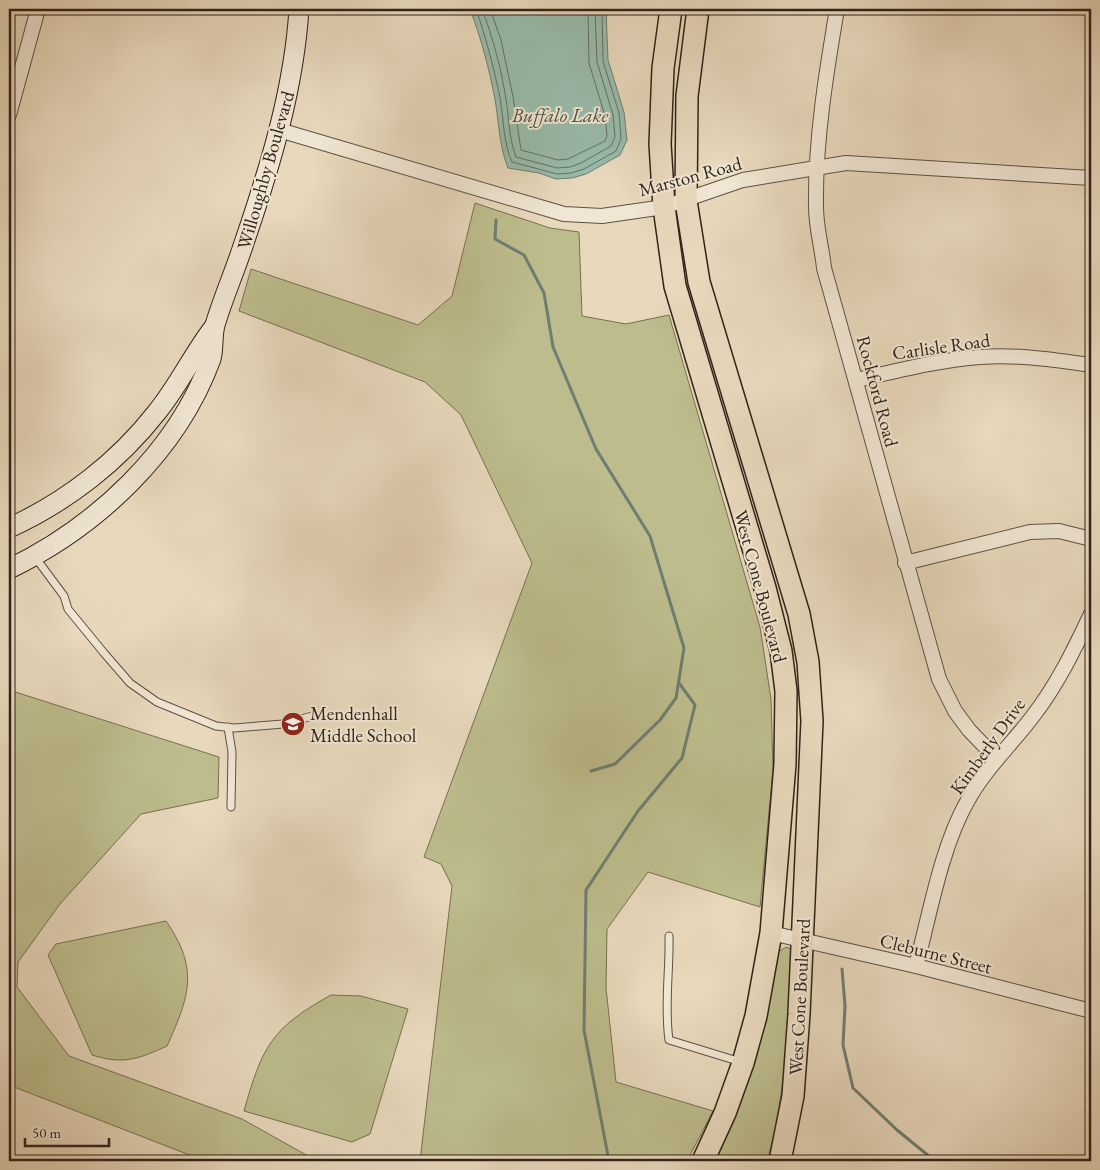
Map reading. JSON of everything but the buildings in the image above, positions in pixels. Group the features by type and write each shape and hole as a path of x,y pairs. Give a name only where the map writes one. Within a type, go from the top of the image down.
{"main road":[{"name":"West Cone Boulevard","path":"672,9 663,68 660,144 664,207 675,286 765,588 781,651 786,691 785,764 771,933 756,1016 743,1063 725,1113 703,1161"},
{"name":"West Cone Boulevard","path":"698,9 687,96 686,201 699,282 798,614 808,662 812,721 804,941 793,1096 780,1161"}],"street":[{"path":"9,115 38,9"},
{"name":"Willoughby Boulevard","path":"9,569 35,557 76,531 108,505 152,457 198,388 211,357 214,327 250,225 279,130 297,38 299,9"},
{"name":"Rockford Road","path":"837,9 825,84 817,166 816,209 824,268 905,564 939,680 955,711 969,730 997,759"},
{"name":"Marston Road","path":"279,130 564,214 602,216 664,207 743,180 817,166 846,163 1091,178"},
{"name":"Willoughby Boulevard","path":"9,528 47,509 74,491 121,451 157,412 182,377 196,350 214,327"},
{"name":"Carlisle Road","path":"856,380 941,361 982,356 1035,357 1091,365"},
{"path":"905,564 1030,532 1059,531 1091,539"},
{"name":"Kimberly Drive","path":"916,966 949,842 968,800 997,759 1034,716 1068,662 1091,614"},
{"name":"Cleburne Street","path":"771,933 916,966 1091,1011"}],"lane":[{"path":"35,557 64,596 68,609 130,683 157,702 216,726 228,728 283,724 316,715"},
{"path":"228,728 232,752 231,806"},
{"path":"669,936 670,970 666,1017 670,1040 743,1063"}],"shaded area":[{"path":"475,203 550,228 579,232 582,316 626,324 669,315 760,627 771,699 773,769 760,907 648,872 607,929 606,988 616,1082 713,1111 687,1161 420,1161 452,886 441,864 424,857 532,563 461,415 425,382 239,311 251,269 418,325 452,296"},
{"path":"9,690 219,757 218,798 141,814 60,904 18,962 17,987 69,1056 242,1119 317,1161 205,1161 9,1085"},
{"path":"166,921 183,954 188,982 181,1012 167,1046 131,1059 113,1060 92,1055 48,955 56,944"},
{"path":"786,947 793,950 786,1056 779,1109 767,1161 713,1161 778,952"},
{"path":"331,995 361,996 408,1009 370,1134 352,1142 244,1111 257,1071 272,1041 295,1018"}],"water":[{"name":"Buffalo Lake","path":"470,9 606,9 608,60 624,112 627,140 620,155 586,174 572,178 556,179 539,173 508,168 501,142 490,76"}],"waterway":[{"path":"496,220 495,239 524,255 544,293 553,347 596,449 650,536 684,648 676,698 660,720 615,764 591,771"},
{"path":"609,1161 584,1030 586,890 638,811 682,758 695,705 679,683"},
{"path":"842,969 845,1006 843,1045 853,1088 897,1130 935,1161"}],"place":[{"name":"Mendenhall Middle School","path":"293,724"}]}
